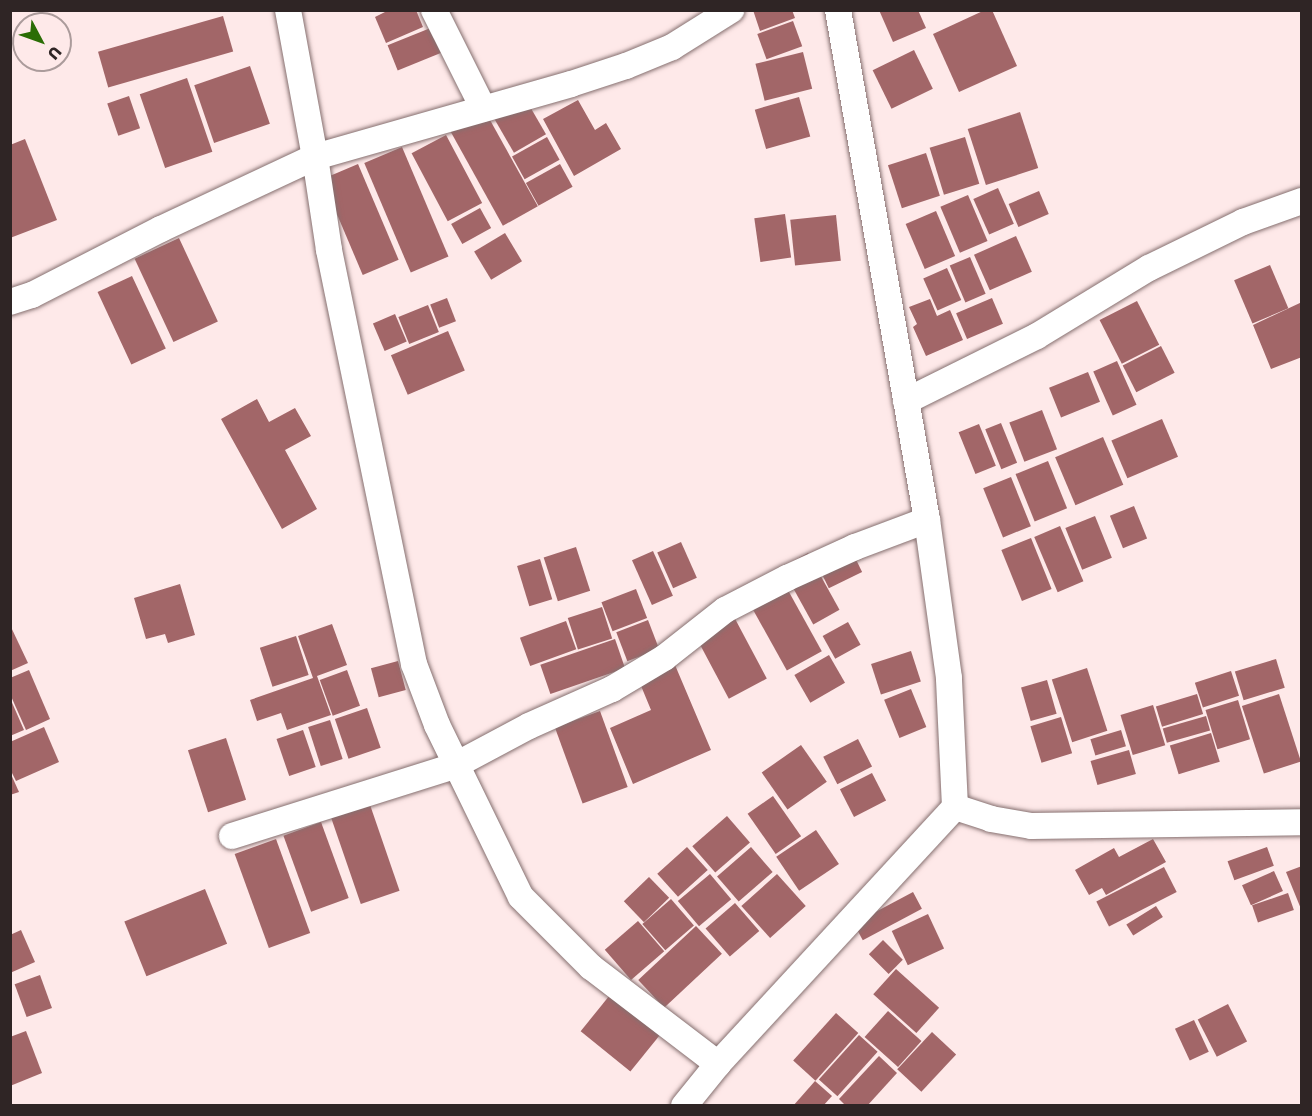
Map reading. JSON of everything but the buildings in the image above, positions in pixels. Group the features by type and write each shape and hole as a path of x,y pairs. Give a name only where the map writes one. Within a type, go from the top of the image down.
{"street":[{"path":"288,10 315,157 328,250 414,664 454,765 521,897 591,967 718,1064"},
{"path":"434,10 483,108"},
{"path":"10,302 32,295 161,229 315,157 571,84 626,66 672,47 731,10"},
{"path":"684,1106 718,1064 955,807 949,678 927,520 838,10"},
{"path":"906,401 1037,336 1149,268 1243,222 1302,201"},
{"path":"232,836 454,765 612,689 664,658 725,610 855,546 927,520"},
{"path":"955,807 991,819 1031,826 1302,822"}]}
